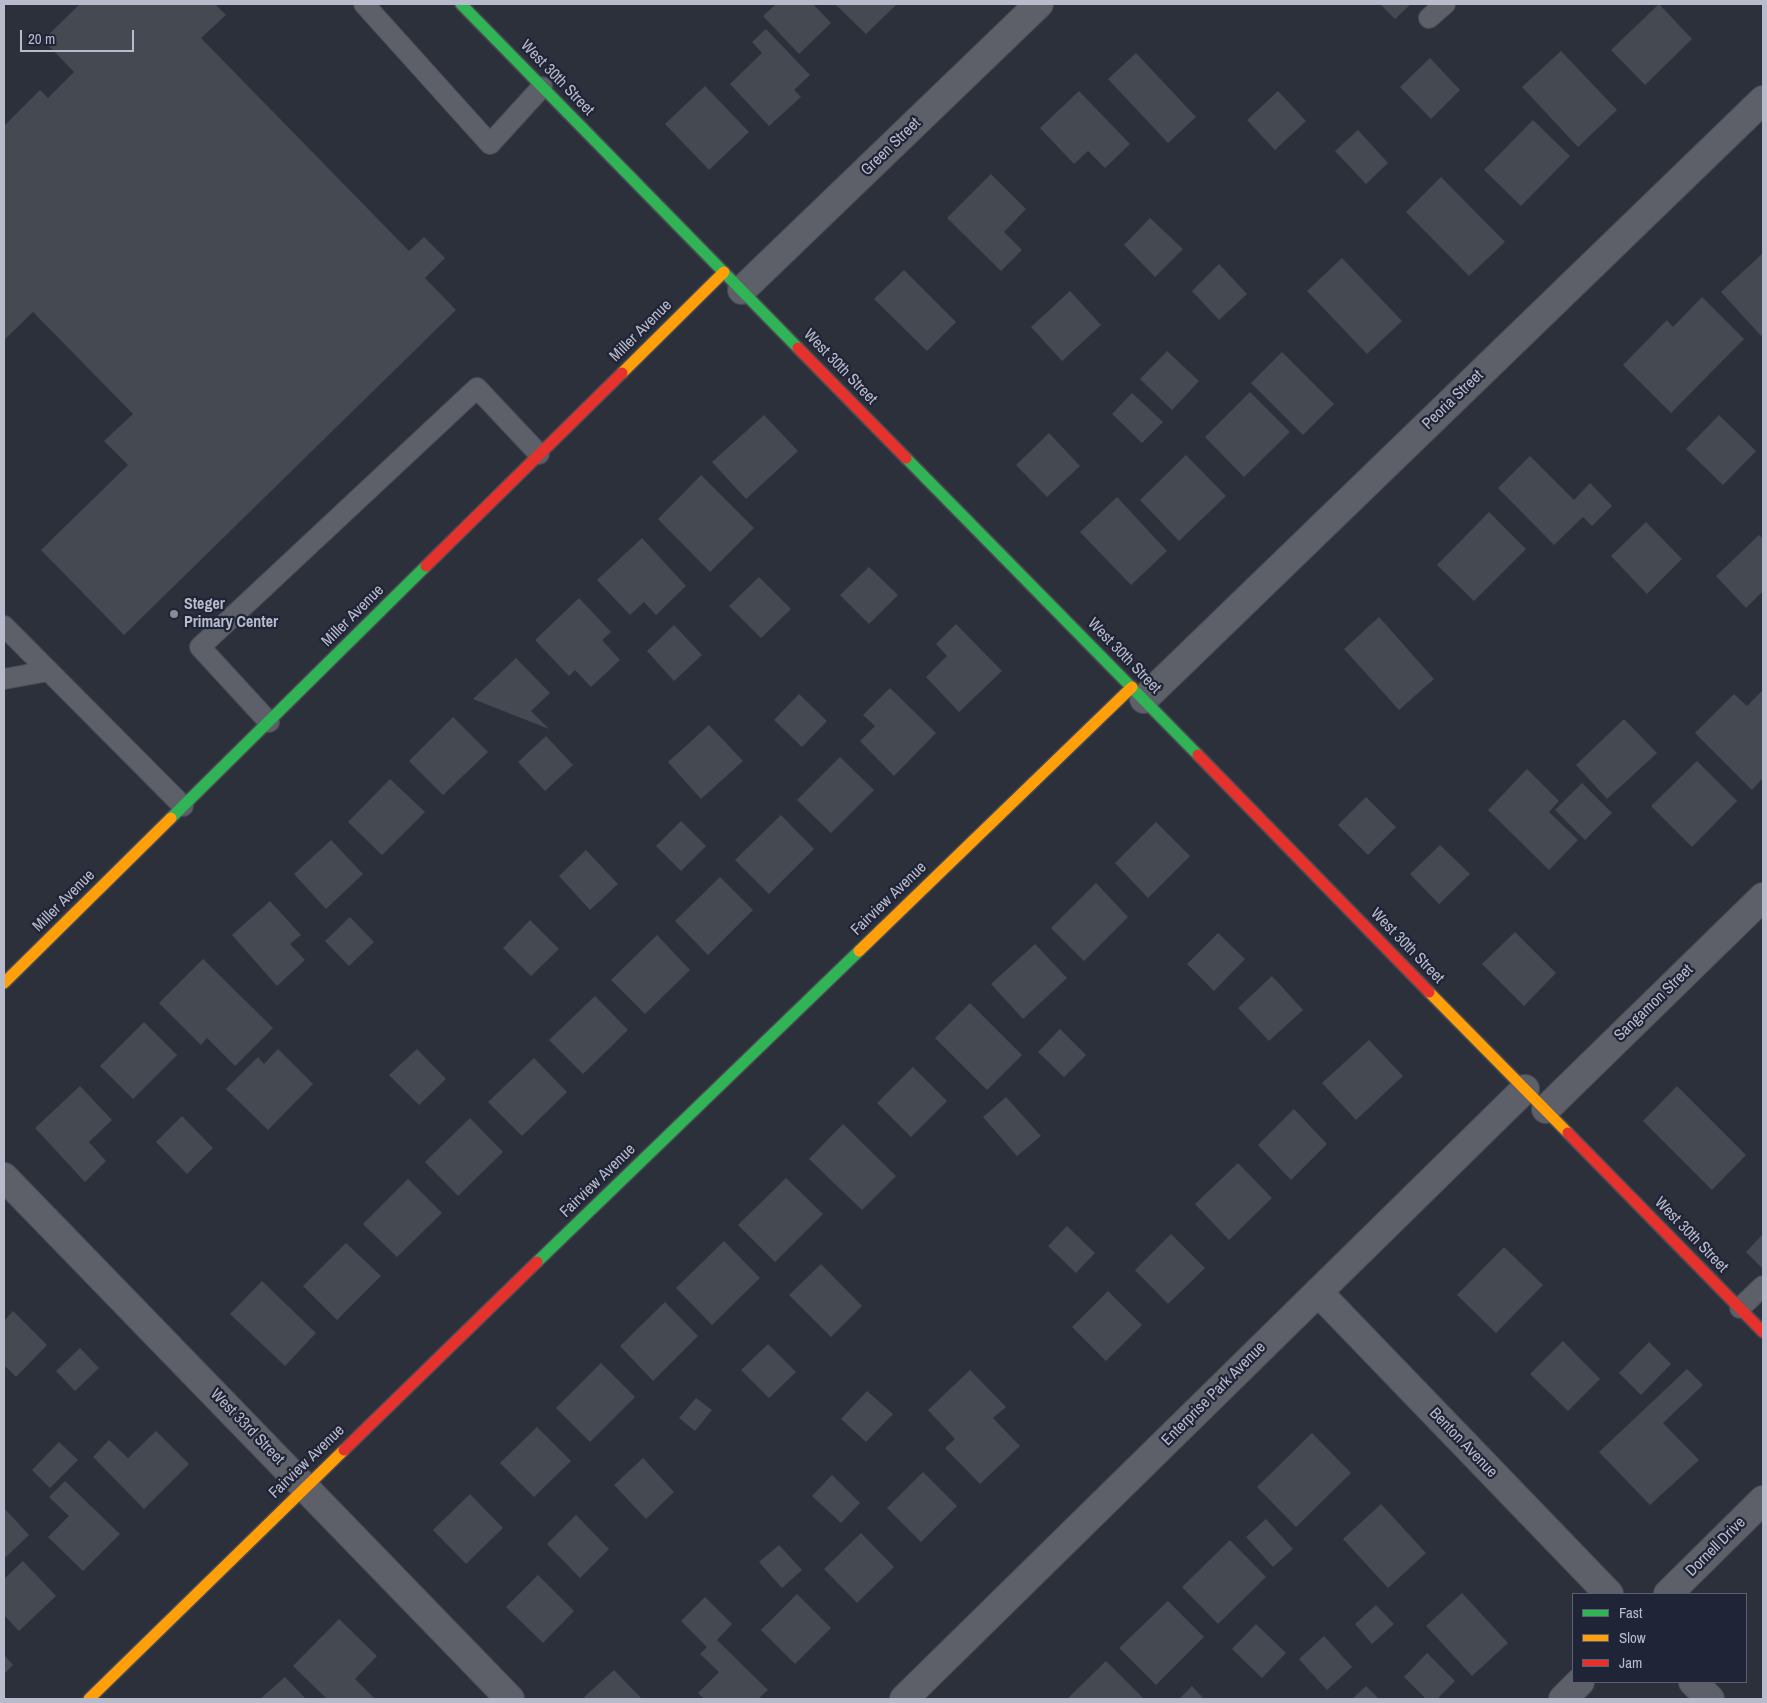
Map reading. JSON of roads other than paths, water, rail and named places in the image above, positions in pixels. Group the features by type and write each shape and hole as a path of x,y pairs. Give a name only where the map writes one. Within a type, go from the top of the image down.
{"street":[{"name":"West 30th Street","path":"461,4 1763,1332"},
{"name":"Green Street","path":"733,281 1040,4"},
{"name":"Peoria Street","path":"1138,693 1763,100"},
{"name":"Miller Avenue","path":"4,983 539,454 733,281"},
{"name":"Fairview Avenue","path":"89,1699 305,1487 1138,693"},
{"name":"Sangamon Street","path":"1546,1110 1763,897"},
{"name":"Enterprise Park Avenue","path":"904,1699 1525,1089"},
{"name":"West 33rd Street","path":"4,1177 510,1699"},
{"name":"Benton Avenue","path":"1318,1292 1608,1593"},
{"name":"Dornell Drive","path":"1669,1593 1763,1500"},
{"path":"1563,1699 1579,1683"},
{"path":"1694,1683 1710,1699"}],"lane":[{"path":"364,4 490,144 542,87"},
{"path":"1429,18 1445,4"},
{"path":"269,722 200,647 477,388 539,454"},
{"path":"4,626 183,806"},
{"path":"4,679 48,671"},
{"path":"1740,1308 1763,1286"}],"place":[{"name":"Steger Primary Center","path":"174,614"}]}
